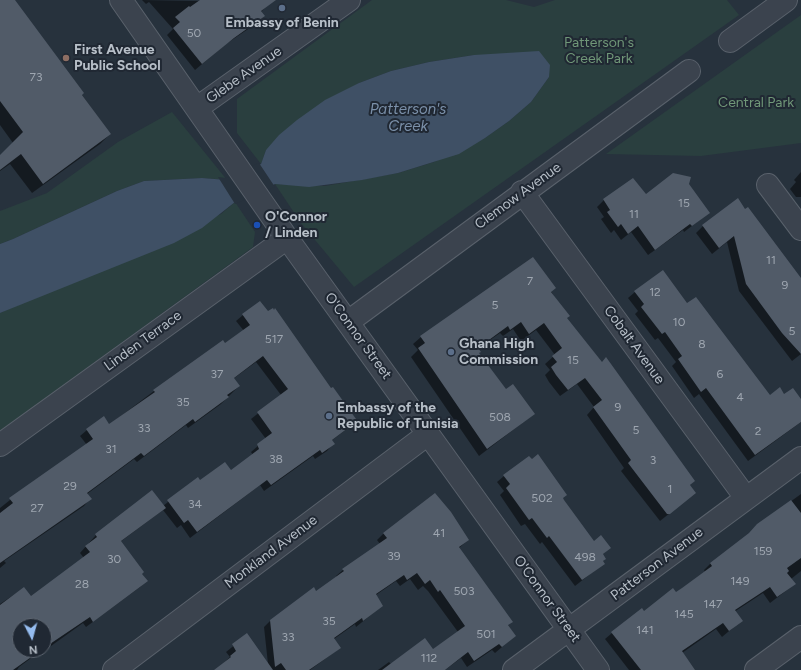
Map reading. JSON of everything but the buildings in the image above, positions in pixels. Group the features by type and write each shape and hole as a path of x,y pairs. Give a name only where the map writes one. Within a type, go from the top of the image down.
{"street":[{"name":"O'Connor Street","path":"121,0 287,238 598,670"},
{"name":"Glebe Avenue","path":"197,108 349,0"},
{"path":"730,42 786,0"},
{"name":"Clemow Avenue","path":"348,322 522,192 689,71"},
{"path":"768,185 801,229"},
{"name":"Cobalt Avenue","path":"522,192 746,498"},
{"name":"Linden Terrace","path":"0,445 287,238"},
{"name":"Monkland Avenue","path":"114,670 428,434"},
{"name":"Patterson Avenue","path":"514,670 569,631 801,458"},
{"path":"756,670 801,637"}],"green space":[{"name":"Patterson's Creek Park","path":"372,0 506,0 534,7 555,0 727,0 739,15 354,287 301,223 275,184 325,186 398,173 434,162 485,138 509,121 531,102 549,77 474,55 429,62 391,71 359,83 266,150 261,164 237,133 237,99"},
{"name":"Central Park","path":"801,15 801,143 701,156 606,154"},
{"path":"172,112 227,180 202,178 144,181 117,191 0,244 0,211 47,193 118,142"},
{"path":"235,202 255,232 253,247 0,431 0,313 221,214"}],"water":[{"name":"Patterson's Creek","path":"539,51 550,65 549,77 531,102 509,121 459,154 398,173 362,180 309,187 275,184 235,202 202,228 174,243 0,313 0,244 117,191 144,181 202,178 227,180 261,164 266,150 279,135 325,100 359,83 391,71 429,62 474,55"}],"pier":[{"path":"259,163 275,187 235,204 218,177 226,178"}],"place":[{"name":"Embassy of Benin","path":"282,8"},
{"name":"First Avenue Public School","path":"66,58"},
{"name":"O'Connor / Linden","path":"257,225"},
{"name":"Ghana High Commission","path":"451,352"},
{"name":"Embassy of the Republic of Tunisia","path":"329,416"}]}
